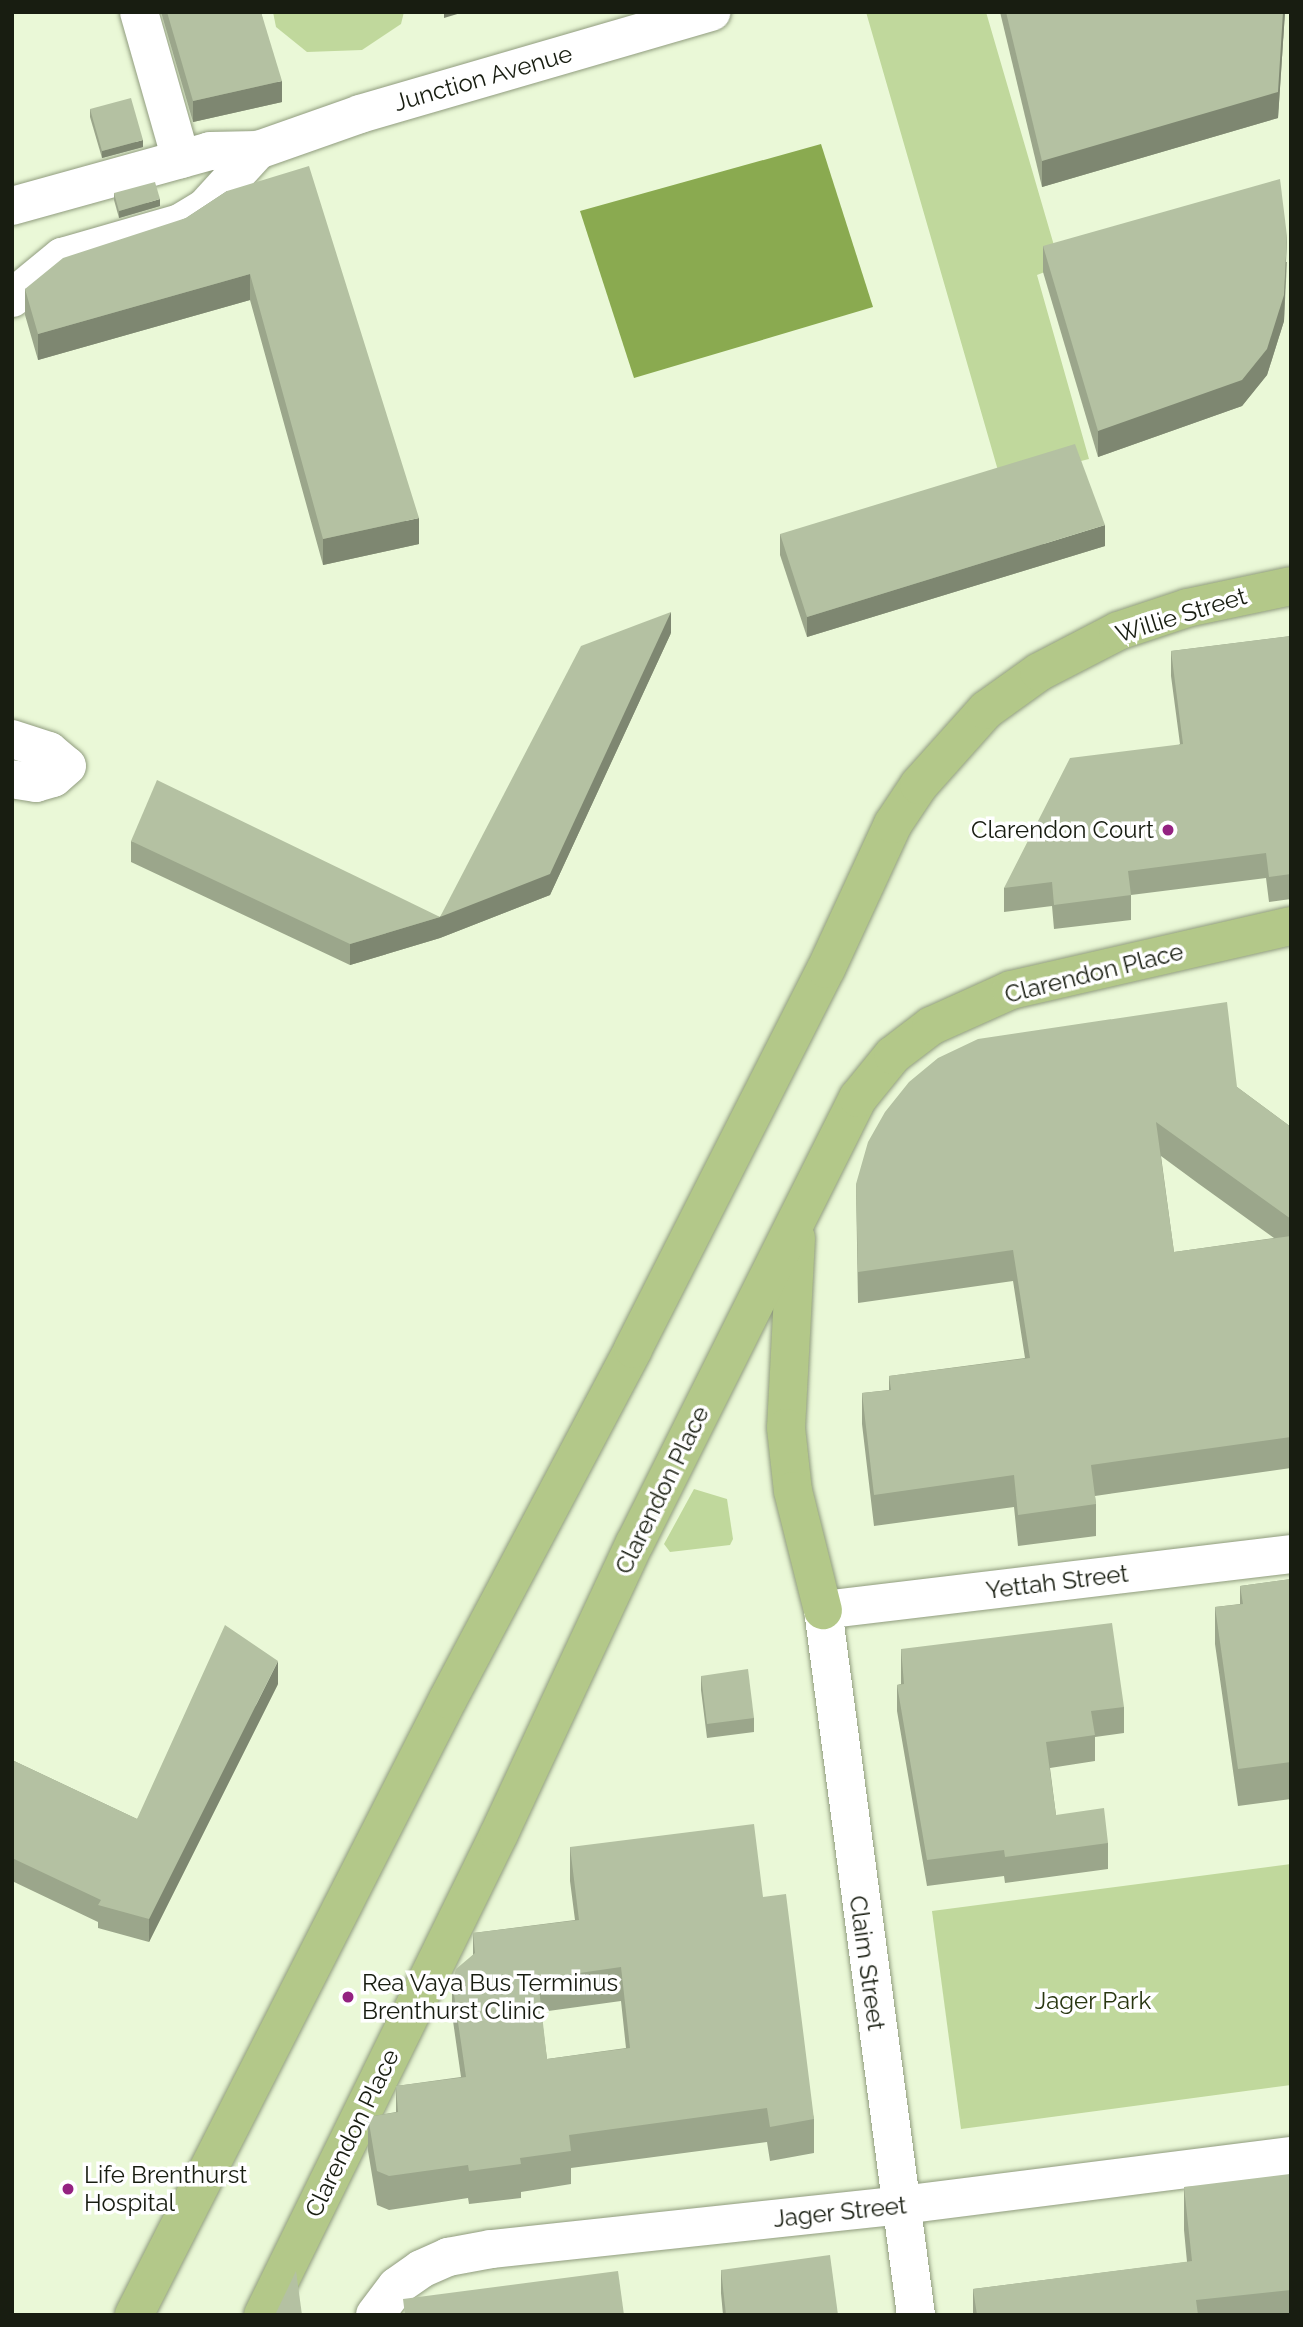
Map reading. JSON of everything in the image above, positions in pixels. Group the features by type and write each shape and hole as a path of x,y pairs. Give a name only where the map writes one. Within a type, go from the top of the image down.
{"main road":[{"name":"Willie Street","path":"134,2315 448,1699 639,1336 826,969 893,824 945,751 986,710 1039,672 1118,631 1187,608 1291,586"},
{"name":"Clarendon Place","path":"263,2315 499,1834 635,1543 858,1098 893,1055 931,1026 1011,990 1291,926"},
{"path":"798,1218 786,1428 793,1491 823,1610"}],"street":[{"path":"139,12 181,159"},
{"name":"Junction Avenue","path":"12,206 211,151 257,150 360,114 711,12"},
{"name":"Junction Avenue","path":"12,298 62,257 180,223 205,208 257,150"},
{"path":"12,739 49,751 67,766 53,778 14,785"},
{"name":"Yettah Street","path":"823,1610 1291,1554"},
{"name":"Claim Street","path":"823,1610 916,2315"},
{"name":"Jager Street","path":"386,2300 448,2257 491,2249 902,2205 1291,2156"}],"green space":[{"path":"273,12 404,12 401,24 362,50 307,52 276,27"},
{"path":"866,12 986,12 1060,266 1037,275 1089,459 1001,481"},
{"path":"694,1489 727,1499 733,1539 730,1545 670,1552 664,1544"},
{"name":"Jager Park","path":"1291,1864 1291,2085 961,2129 932,1911"}],"shaded area":[{"path":"821,144 873,307 634,378 580,211"}],"building":[{"path":"167,12 261,12 282,81 193,101"},
{"path":"1006,12 1283,12 1278,92 1042,161"},
{"path":"131,98 143,140 102,151 90,109"},
{"path":"309,166 419,518 323,539 250,274 38,334 25,289 63,258 186,218 227,191"},
{"path":"1280,179 1287,236 1284,295 1267,349 1242,380 1098,431 1043,246"},
{"path":"155,182 160,199 119,211 114,193"},
{"path":"1075,444 1105,525 807,617 780,534"},
{"path":"671,612 550,874 440,917 581,646"},
{"path":"1291,636 1291,874 1269,877 1266,853 1128,871 1131,895 1054,905 1052,882 1004,888 1070,758 1183,744 1171,651"},
{"path":"157,780 440,917 350,944 131,841"},
{"path":"1227,1002 1237,1087 1291,1127 1291,1219 1156,1122 1174,1252 1291,1236 1291,1437 1091,1465 1096,1504 1018,1515 1014,1475 874,1495 862,1393 891,1390 889,1376 1030,1358 1013,1250 858,1272 856,1184 868,1142 885,1112 909,1082 938,1058 978,1039"},
{"path":"1291,1579 1291,1762 1238,1769 1215,1607 1243,1604 1240,1586"},
{"path":"1112,1623 1124,1707 1091,1711 1095,1735 1046,1742 1056,1815 1104,1808 1108,1843 1005,1857 1004,1850 927,1860 897,1685 904,1684 901,1649"},
{"path":"225,1625 278,1661 149,1919 98,1905 101,1900 12,1858 12,1760 137,1819"},
{"path":"748,1669 754,1718 707,1724 701,1676"},
{"path":"754,1824 763,1897 786,1894 814,2119 770,2127 767,2108 569,2135 571,2151 520,2158 521,2164 469,2171 468,2165 389,2176 377,2171 368,2117 398,2112 396,2086 466,2077 452,1981 456,1969 475,1953 473,1933 579,1920 570,1847","holes":["621,1967 630,2048 547,2059 538,1979"]},
{"path":"1290,2174 1291,2290 1196,2300 1198,2315 977,2315 973,2289 1192,2261 1184,2187"},
{"path":"830,2255 838,2315 726,2315 721,2270"},
{"path":"296,2271 302,2315 275,2315"},
{"path":"618,2271 624,2315 405,2315 403,2299"}],"place":[{"name":"Clarendon Court","path":"1168,830"},
{"name":"Rea Vaya Bus Terminus Brenthurst Clinic","path":"348,1997"},
{"name":"Life Brenthurst Hospital","path":"68,2189"}]}
